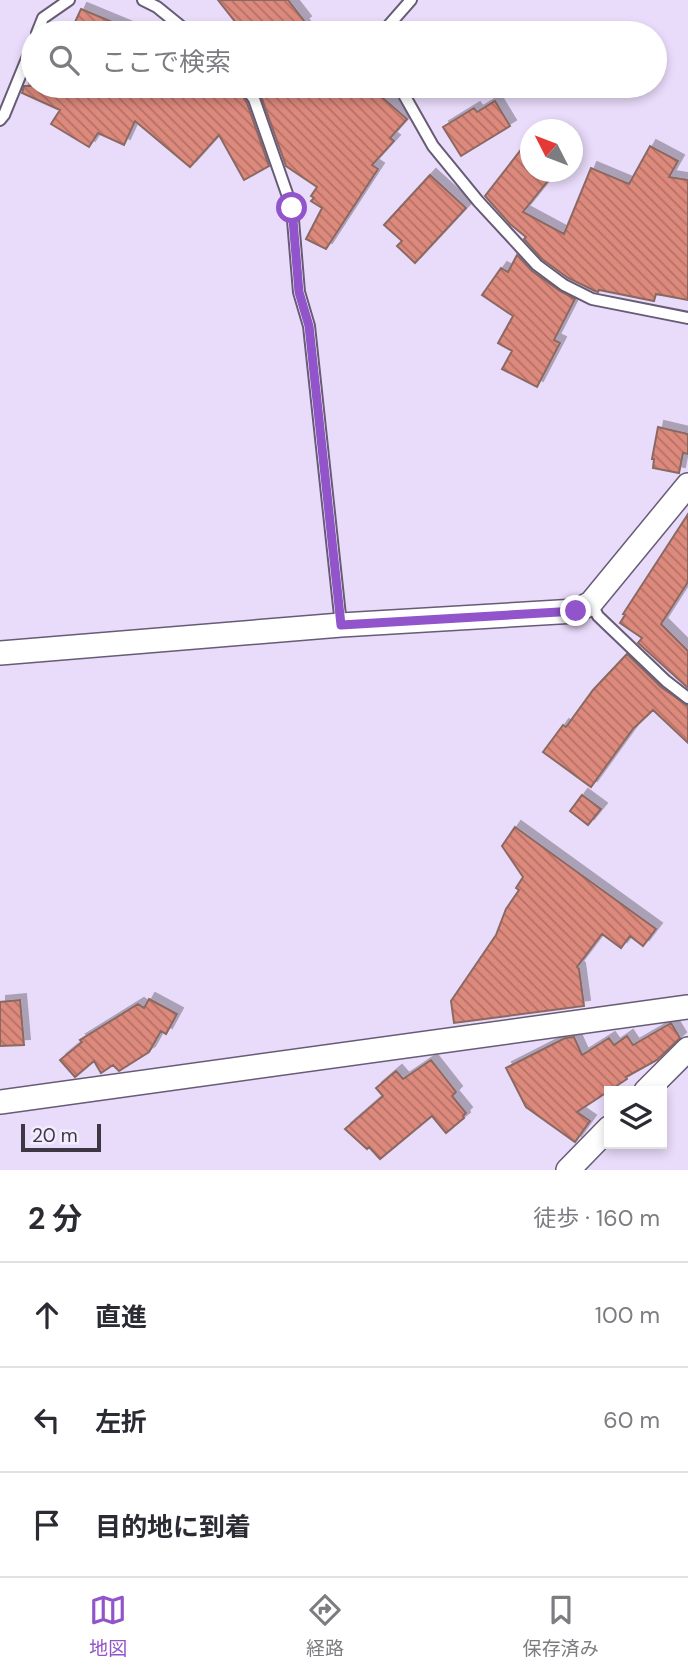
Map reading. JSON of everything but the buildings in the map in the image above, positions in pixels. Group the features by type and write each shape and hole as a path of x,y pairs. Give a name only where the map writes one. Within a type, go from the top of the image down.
{"street":[{"path":"0,653 341,625 576,611 592,603 688,485"},
{"path":"0,1102 688,1007"},
{"path":"651,1086 688,1049"},
{"path":"568,1170 604,1133"}],"lane":[{"path":"42,21 69,0"},
{"path":"143,0 174,21"},
{"path":"393,21 411,0"},
{"path":"0,120 21,73"},
{"path":"253,98 292,208 299,292 309,326 341,625"},
{"path":"406,98 433,146 478,201 537,265 564,285 592,299 688,318"},
{"path":"592,603 598,616 666,681 688,698"}],"route":[{"path":"292,208 299,292 309,326 341,625 576,611"}]}
